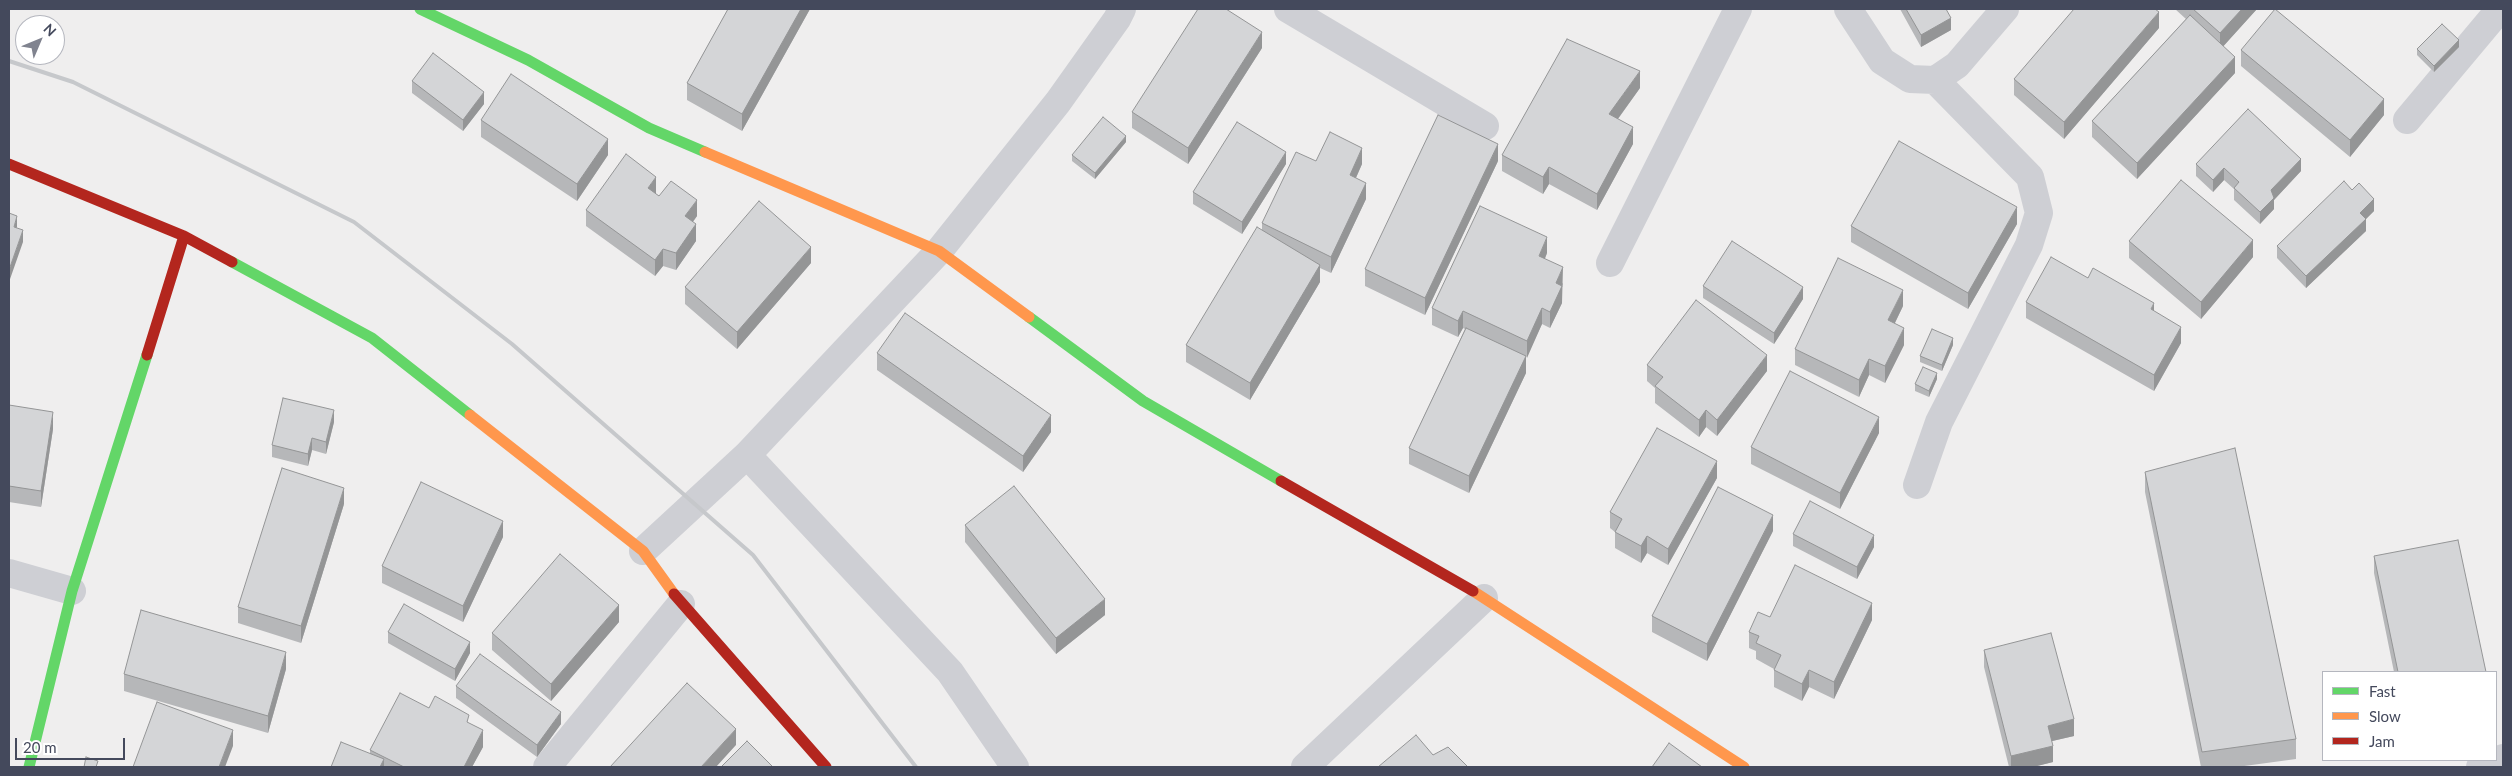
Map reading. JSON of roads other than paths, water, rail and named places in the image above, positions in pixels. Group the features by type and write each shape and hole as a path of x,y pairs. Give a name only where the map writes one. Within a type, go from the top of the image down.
{"street":[{"path":"420,9 528,60 649,128 939,251 1143,401 1484,598 1744,767"},
{"path":"643,551 747,455 939,251 1058,102 1117,19 1122,9"},
{"path":"1288,9 1485,126"},
{"path":"1610,263 1738,9"},
{"path":"1848,9 1882,61 1910,79 1935,80 1957,65 2005,9"},
{"path":"2408,120 2500,9"},
{"path":"1917,485 1939,422 2029,245 2039,213 2030,177 1935,80"},
{"path":"9,164 184,236 372,338 643,551 681,604 826,767"},
{"path":"29,767 72,591 184,236"},
{"path":"747,455 950,672 1015,767"},
{"path":"9,573 72,591"},
{"path":"1304,767 1484,598"},
{"path":"547,767 681,604"},
{"path":"2480,767 2495,761"}],"railway":[{"path":"9,61 73,82 354,222 512,344 753,555 916,767"}]}
